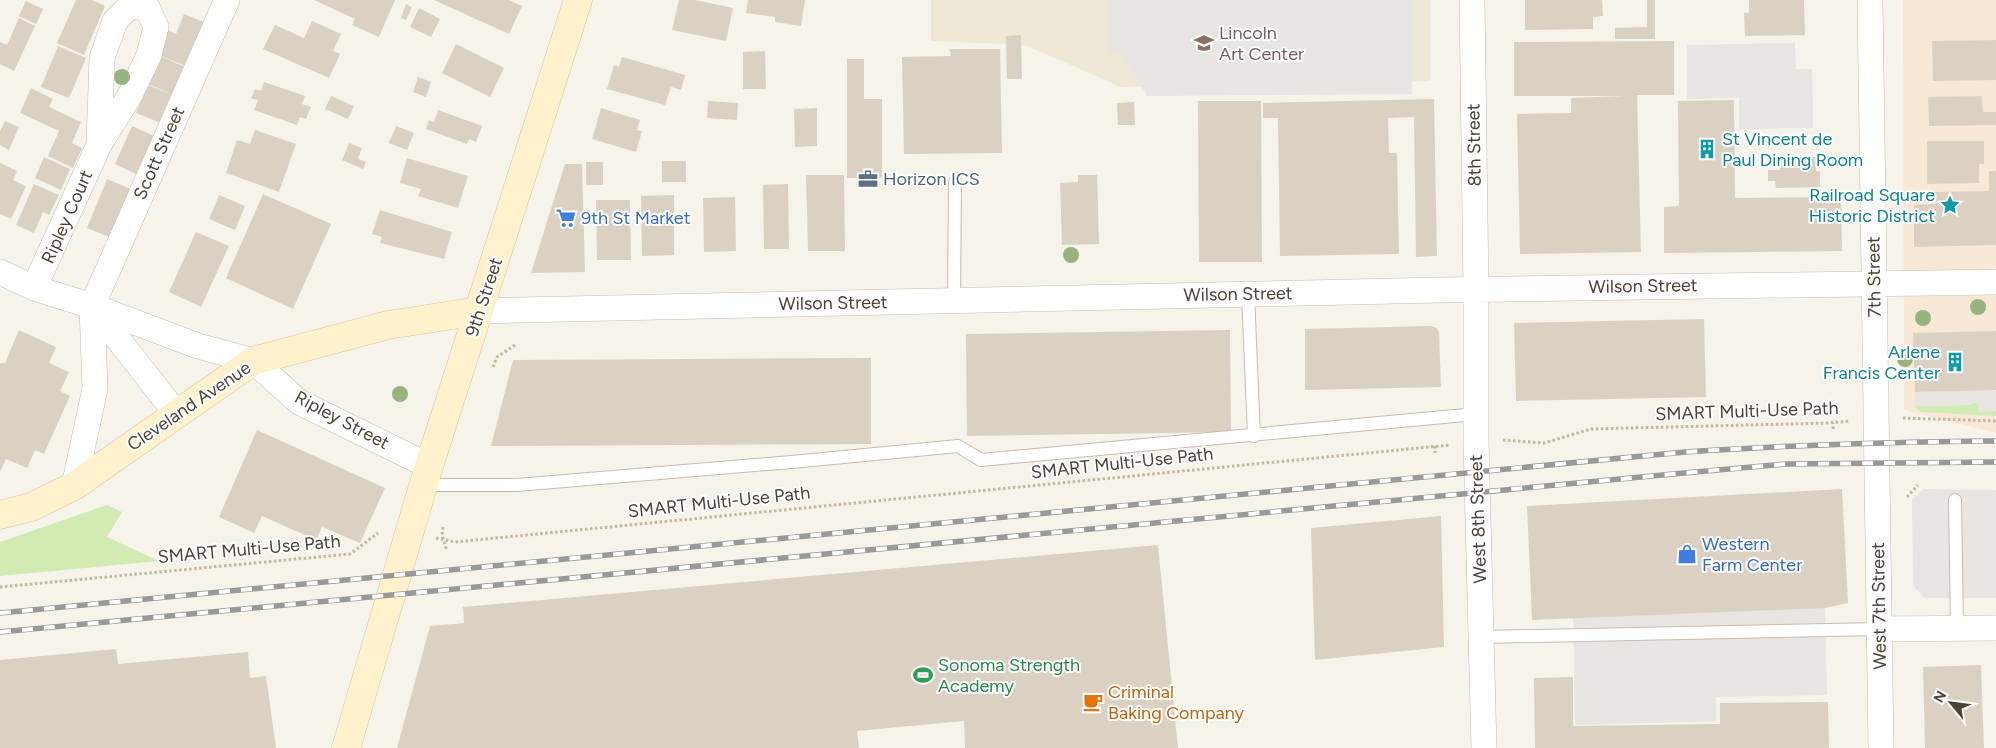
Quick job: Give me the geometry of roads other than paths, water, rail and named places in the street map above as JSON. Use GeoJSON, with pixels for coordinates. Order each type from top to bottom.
{"type":"FeatureCollection","features":[{"type":"Feature","properties":{"kind":"street","name":"Scott Street"},"geometry":{"type":"LineString","coordinates":[[92,306],[227,0]]}},
{"type":"Feature","properties":{"kind":"street","name":"9th Street"},"geometry":{"type":"LineString","coordinates":[[346,748],[426,475],[578,0]]}},
{"type":"Feature","properties":{"kind":"street","name":"8th Street"},"geometry":{"type":"LineString","coordinates":[[1472,0],[1476,289]]}},
{"type":"Feature","properties":{"kind":"street","name":"7th Street"},"geometry":{"type":"LineString","coordinates":[[1870,0],[1877,463]]}},
{"type":"Feature","properties":{"kind":"street","name":"Ripley Court"},"geometry":{"type":"LineString","coordinates":[[34,288],[99,145],[130,95],[149,55],[156,27],[147,8],[130,6],[114,20],[102,58],[99,145]]}},
{"type":"Feature","properties":{"kind":"street","name":"Ripley Street"},"geometry":{"type":"LineString","coordinates":[[0,272],[34,288],[92,306],[198,346],[253,361],[299,402],[426,475]]}},
{"type":"Feature","properties":{"kind":"street","name":"Wilson Street"},"geometry":{"type":"LineString","coordinates":[[479,310],[1476,289],[1874,282],[1996,282]]}},
{"type":"Feature","properties":{"kind":"street","name":"West 8th Street"},"geometry":{"type":"LineString","coordinates":[[1476,289],[1476,414],[1484,748]]}},
{"type":"Feature","properties":{"kind":"street"},"geometry":{"type":"LineString","coordinates":[[92,306],[176,413]]}},
{"type":"Feature","properties":{"kind":"street"},"geometry":{"type":"LineString","coordinates":[[74,486],[95,389],[92,306]]}},
{"type":"Feature","properties":{"kind":"street","name":"Cleveland Avenue"},"geometry":{"type":"LineString","coordinates":[[0,515],[31,507],[74,486],[253,361],[388,325],[479,310]]}},
{"type":"Feature","properties":{"kind":"street","name":"West 7th Street"},"geometry":{"type":"LineString","coordinates":[[1877,463],[1881,748]]}},
{"type":"Feature","properties":{"kind":"street"},"geometry":{"type":"LineString","coordinates":[[1879,629],[1996,628]]}},
{"type":"Feature","properties":{"kind":"lane"},"geometry":{"type":"LineString","coordinates":[[954,300],[955,182]]}},
{"type":"Feature","properties":{"kind":"lane"},"geometry":{"type":"LineString","coordinates":[[1248,294],[1254,436]]}},
{"type":"Feature","properties":{"kind":"lane"},"geometry":{"type":"LineString","coordinates":[[426,475],[517,485],[958,446],[981,460],[1476,414]]}},
{"type":"Feature","properties":{"kind":"lane"},"geometry":{"type":"LineString","coordinates":[[1955,500],[1957,628]]}},
{"type":"Feature","properties":{"kind":"lane"},"geometry":{"type":"LineString","coordinates":[[1482,637],[1879,629]]}},
{"type":"Feature","properties":{"kind":"railway"},"geometry":{"type":"LineString","coordinates":[[0,613],[1685,452],[1840,444],[1996,441]]}},
{"type":"Feature","properties":{"kind":"railway"},"geometry":{"type":"LineString","coordinates":[[0,632],[1786,464],[1996,462]]}},
{"type":"Feature","properties":{"kind":"place","name":"Lincoln Art Center"},"geometry":{"type":"Point","coordinates":[1204,43]}},
{"type":"Feature","properties":{"kind":"place","name":"St Vincent de Paul Dining Room"},"geometry":{"type":"Point","coordinates":[1707,149]}},
{"type":"Feature","properties":{"kind":"place","name":"Horizon ICS"},"geometry":{"type":"Point","coordinates":[868,179]}},
{"type":"Feature","properties":{"kind":"place","name":"Railroad Square Historic District"},"geometry":{"type":"Point","coordinates":[1950,205]}},
{"type":"Feature","properties":{"kind":"place","name":"9th St Market"},"geometry":{"type":"Point","coordinates":[566,218]}},
{"type":"Feature","properties":{"kind":"place","name":"Arlene Francis Center"},"geometry":{"type":"Point","coordinates":[1955,362]}},
{"type":"Feature","properties":{"kind":"place","name":"Western Farm Center"},"geometry":{"type":"Point","coordinates":[1687,554]}},
{"type":"Feature","properties":{"kind":"place","name":"Sonoma Strength Academy"},"geometry":{"type":"Point","coordinates":[923,675]}},
{"type":"Feature","properties":{"kind":"place","name":"Criminal Baking Company"},"geometry":{"type":"Point","coordinates":[1093,702]}}]}
